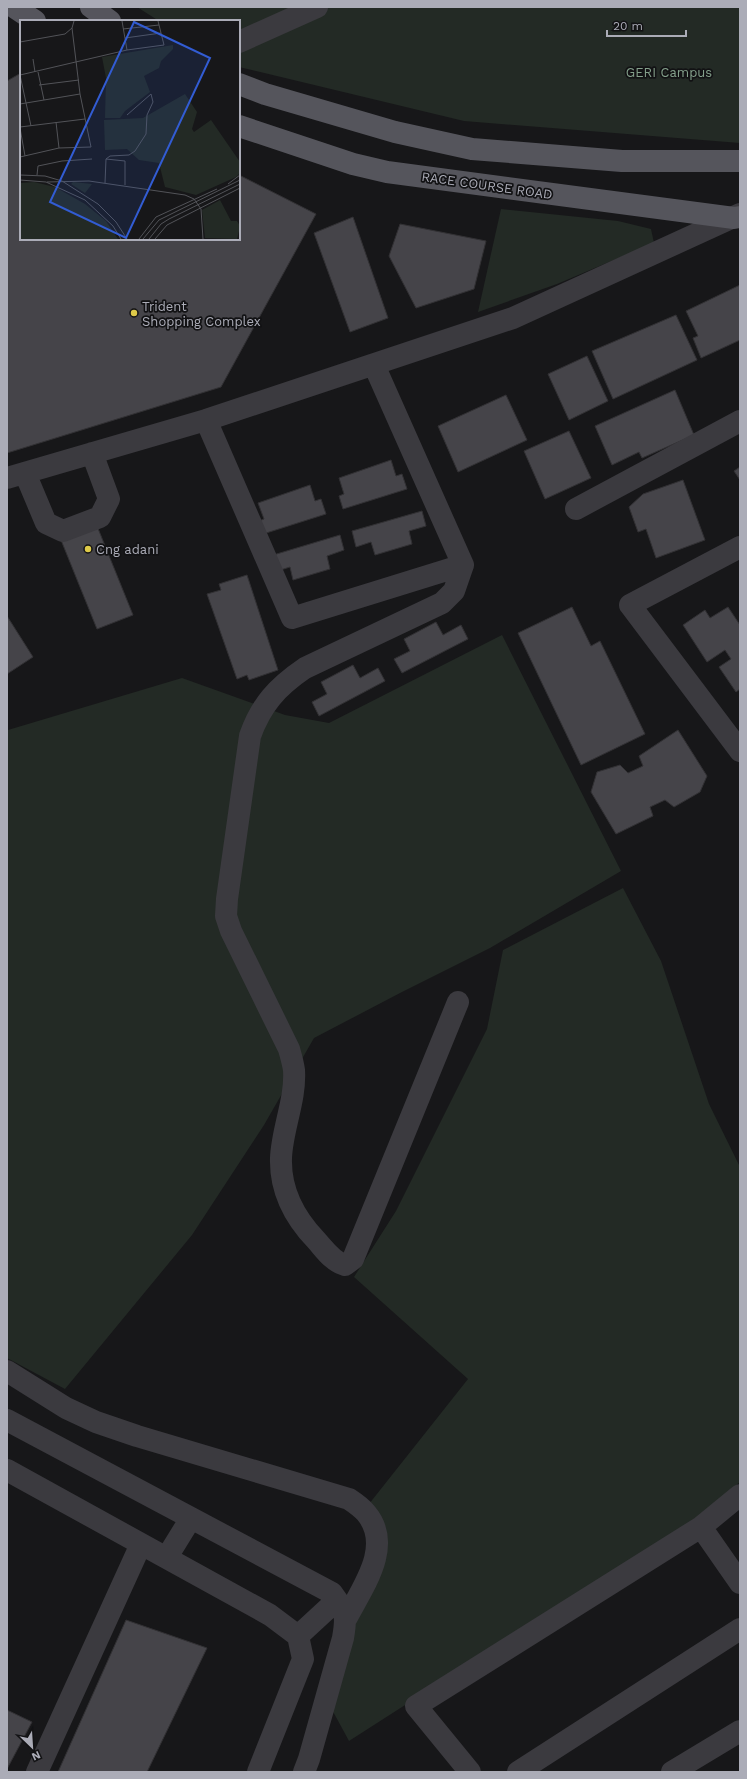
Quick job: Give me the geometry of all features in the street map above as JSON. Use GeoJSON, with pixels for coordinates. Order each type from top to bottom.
{"type":"FeatureCollection","features":[{"type":"Feature","properties":{"kind":"main road"},"geometry":{"type":"LineString","coordinates":[[14,7],[34,20]]}},
{"type":"Feature","properties":{"kind":"main road"},"geometry":{"type":"LineString","coordinates":[[91,7],[109,20]]}},
{"type":"Feature","properties":{"kind":"main road"},"geometry":{"type":"LineString","coordinates":[[240,84],[265,94],[395,132],[472,149],[622,161],[740,161]]}},
{"type":"Feature","properties":{"kind":"main road","name":"RACE COURSE ROAD"},"geometry":{"type":"LineString","coordinates":[[240,126],[353,164],[387,172],[738,216]]}},
{"type":"Feature","properties":{"kind":"street"},"geometry":{"type":"LineString","coordinates":[[240,42],[317,7]]}},
{"type":"Feature","properties":{"kind":"street"},"geometry":{"type":"LineString","coordinates":[[92,453],[109,500],[100,517],[64,531],[46,523],[16,475],[92,453],[206,420],[513,318],[738,216]]}},
{"type":"Feature","properties":{"kind":"street"},"geometry":{"type":"LineString","coordinates":[[374,365],[463,565],[454,591],[442,603],[428,611],[304,668],[287,680],[270,698],[257,717],[250,736],[227,899],[226,916],[231,931],[289,1049],[294,1070],[294,1084],[281,1158],[284,1185],[290,1206],[307,1231],[337,1263],[345,1265],[353,1259],[458,1002]]}},
{"type":"Feature","properties":{"kind":"street"},"geometry":{"type":"LineString","coordinates":[[206,420],[292,618],[463,565]]}},
{"type":"Feature","properties":{"kind":"street"},"geometry":{"type":"LineString","coordinates":[[576,510],[740,421]]}},
{"type":"Feature","properties":{"kind":"street"},"geometry":{"type":"LineString","coordinates":[[740,547],[630,605],[740,751]]}},
{"type":"Feature","properties":{"kind":"street"},"geometry":{"type":"LineString","coordinates":[[7,1371],[66,1408],[96,1422],[137,1436],[349,1499],[366,1512],[377,1532],[377,1547],[374,1565],[342,1610],[298,1636]]}},
{"type":"Feature","properties":{"kind":"street"},"geometry":{"type":"LineString","coordinates":[[7,1420],[332,1593],[342,1610],[344,1638],[304,1772]]}},
{"type":"Feature","properties":{"kind":"street"},"geometry":{"type":"LineString","coordinates":[[7,1470],[270,1615],[298,1636],[303,1659],[258,1772]]}},
{"type":"Feature","properties":{"kind":"street"},"geometry":{"type":"LineString","coordinates":[[470,1772],[416,1706],[701,1527],[740,1495]]}},
{"type":"Feature","properties":{"kind":"street"},"geometry":{"type":"LineString","coordinates":[[167,1558],[191,1518]]}},
{"type":"Feature","properties":{"kind":"street"},"geometry":{"type":"LineString","coordinates":[[701,1527],[740,1583]]}},
{"type":"Feature","properties":{"kind":"street"},"geometry":{"type":"LineString","coordinates":[[37,1772],[141,1544]]}},
{"type":"Feature","properties":{"kind":"street"},"geometry":{"type":"LineString","coordinates":[[518,1772],[740,1629]]}},
{"type":"Feature","properties":{"kind":"street"},"geometry":{"type":"LineString","coordinates":[[672,1772],[740,1730]]}},
{"type":"Feature","properties":{"kind":"green space","name":"GERI Campus"},"geometry":{"type":"Polygon","coordinates":[[[137,7],[740,7],[740,143],[464,121],[240,67],[240,20],[157,20],[137,7]]]}},
{"type":"Feature","properties":{"kind":"green space"},"geometry":{"type":"Polygon","coordinates":[[[501,209],[618,221],[651,229],[654,243],[557,284],[478,312],[501,209]]]}},
{"type":"Feature","properties":{"kind":"green space"},"geometry":{"type":"Polygon","coordinates":[[[502,635],[621,871],[490,948],[314,1038],[264,1125],[192,1235],[65,1389],[7,1358],[7,729],[8,730],[182,678],[285,715],[329,723],[502,635]]]}},
{"type":"Feature","properties":{"kind":"green space"},"geometry":{"type":"Polygon","coordinates":[[[623,888],[661,961],[709,1104],[740,1167],[740,1482],[694,1520],[349,1741],[330,1706],[352,1621],[382,1569],[369,1504],[468,1379],[354,1277],[396,1211],[487,1029],[503,950],[623,888]]]}},
{"type":"Feature","properties":{"kind":"building","name":"Trident Shopping Complex"},"geometry":{"type":"Polygon","coordinates":[[[20,74],[20,240],[240,240],[240,176],[316,214],[221,387],[7,453],[7,81],[20,74]]]}},
{"type":"Feature","properties":{"kind":"building"},"geometry":{"type":"Polygon","coordinates":[[[353,217],[388,318],[350,332],[314,233],[353,217]]]}},
{"type":"Feature","properties":{"kind":"building"},"geometry":{"type":"Polygon","coordinates":[[[400,224],[486,241],[474,289],[416,308],[389,256],[400,224]]]}},
{"type":"Feature","properties":{"kind":"building"},"geometry":{"type":"Polygon","coordinates":[[[740,285],[740,340],[701,358],[693,338],[698,336],[686,311],[740,285]]]}},
{"type":"Feature","properties":{"kind":"building"},"geometry":{"type":"Polygon","coordinates":[[[676,315],[697,360],[613,399],[592,351],[676,315]]]}},
{"type":"Feature","properties":{"kind":"building"},"geometry":{"type":"Polygon","coordinates":[[[587,356],[608,401],[569,420],[548,374],[587,356]]]}},
{"type":"Feature","properties":{"kind":"building"},"geometry":{"type":"Polygon","coordinates":[[[675,390],[694,435],[642,458],[639,452],[612,465],[595,426],[675,390]]]}},
{"type":"Feature","properties":{"kind":"building"},"geometry":{"type":"Polygon","coordinates":[[[506,395],[527,440],[458,472],[438,426],[506,395]]]}},
{"type":"Feature","properties":{"kind":"building"},"geometry":{"type":"Polygon","coordinates":[[[569,431],[591,478],[545,499],[524,451],[569,431]]]}},
{"type":"Feature","properties":{"kind":"building"},"geometry":{"type":"Polygon","coordinates":[[[391,460],[396,476],[402,474],[407,489],[343,509],[339,496],[344,494],[339,478],[391,460]]]}},
{"type":"Feature","properties":{"kind":"building"},"geometry":{"type":"Polygon","coordinates":[[[740,467],[740,480],[734,471],[740,467]]]}},
{"type":"Feature","properties":{"kind":"building"},"geometry":{"type":"Polygon","coordinates":[[[683,480],[705,540],[656,558],[646,529],[638,532],[629,507],[643,494],[683,480]]]}},
{"type":"Feature","properties":{"kind":"building"},"geometry":{"type":"Polygon","coordinates":[[[310,485],[315,501],[321,499],[326,514],[263,534],[259,521],[264,519],[258,503],[310,485]]]}},
{"type":"Feature","properties":{"kind":"building"},"geometry":{"type":"Polygon","coordinates":[[[422,511],[426,526],[409,531],[412,544],[375,555],[371,542],[356,547],[352,531],[422,511]]]}},
{"type":"Feature","properties":{"kind":"building"},"geometry":{"type":"Polygon","coordinates":[[[97,526],[133,615],[97,629],[61,540],[97,526]]]}},
{"type":"Feature","properties":{"kind":"building"},"geometry":{"type":"Polygon","coordinates":[[[340,535],[344,550],[327,556],[330,569],[293,580],[290,567],[274,572],[270,556],[340,535]]]}},
{"type":"Feature","properties":{"kind":"building"},"geometry":{"type":"Polygon","coordinates":[[[247,575],[278,670],[249,680],[247,675],[237,679],[207,594],[221,590],[219,584],[247,575]]]}},
{"type":"Feature","properties":{"kind":"building"},"geometry":{"type":"Polygon","coordinates":[[[572,607],[591,646],[600,641],[645,734],[581,765],[518,633],[572,607]]]}},
{"type":"Feature","properties":{"kind":"building"},"geometry":{"type":"Polygon","coordinates":[[[728,607],[740,625],[740,689],[736,692],[719,667],[731,659],[725,650],[707,662],[683,625],[705,610],[710,618],[728,607]]]}},
{"type":"Feature","properties":{"kind":"building"},"geometry":{"type":"Polygon","coordinates":[[[7,616],[33,657],[7,674],[7,616]]]}},
{"type":"Feature","properties":{"kind":"building"},"geometry":{"type":"Polygon","coordinates":[[[436,622],[443,635],[461,625],[468,639],[402,673],[394,659],[410,651],[404,639],[436,622]]]}},
{"type":"Feature","properties":{"kind":"building"},"geometry":{"type":"Polygon","coordinates":[[[353,665],[360,678],[378,668],[385,681],[319,716],[312,702],[327,694],[321,682],[353,665]]]}},
{"type":"Feature","properties":{"kind":"building"},"geometry":{"type":"Polygon","coordinates":[[[678,730],[707,776],[700,792],[674,807],[665,800],[650,807],[653,816],[616,834],[591,792],[597,772],[620,765],[628,773],[643,766],[639,756],[678,730]]]}},
{"type":"Feature","properties":{"kind":"building"},"geometry":{"type":"Polygon","coordinates":[[[126,1620],[207,1648],[147,1772],[58,1772],[126,1620]]]}},
{"type":"Feature","properties":{"kind":"building"},"geometry":{"type":"Polygon","coordinates":[[[7,1710],[32,1722],[7,1769],[7,1710]]]}},
{"type":"Feature","properties":{"kind":"place","name":"Trident Shopping Complex"},"geometry":{"type":"Point","coordinates":[134,313]}},
{"type":"Feature","properties":{"kind":"place","name":"Cng adani"},"geometry":{"type":"Point","coordinates":[88,549]}}]}
